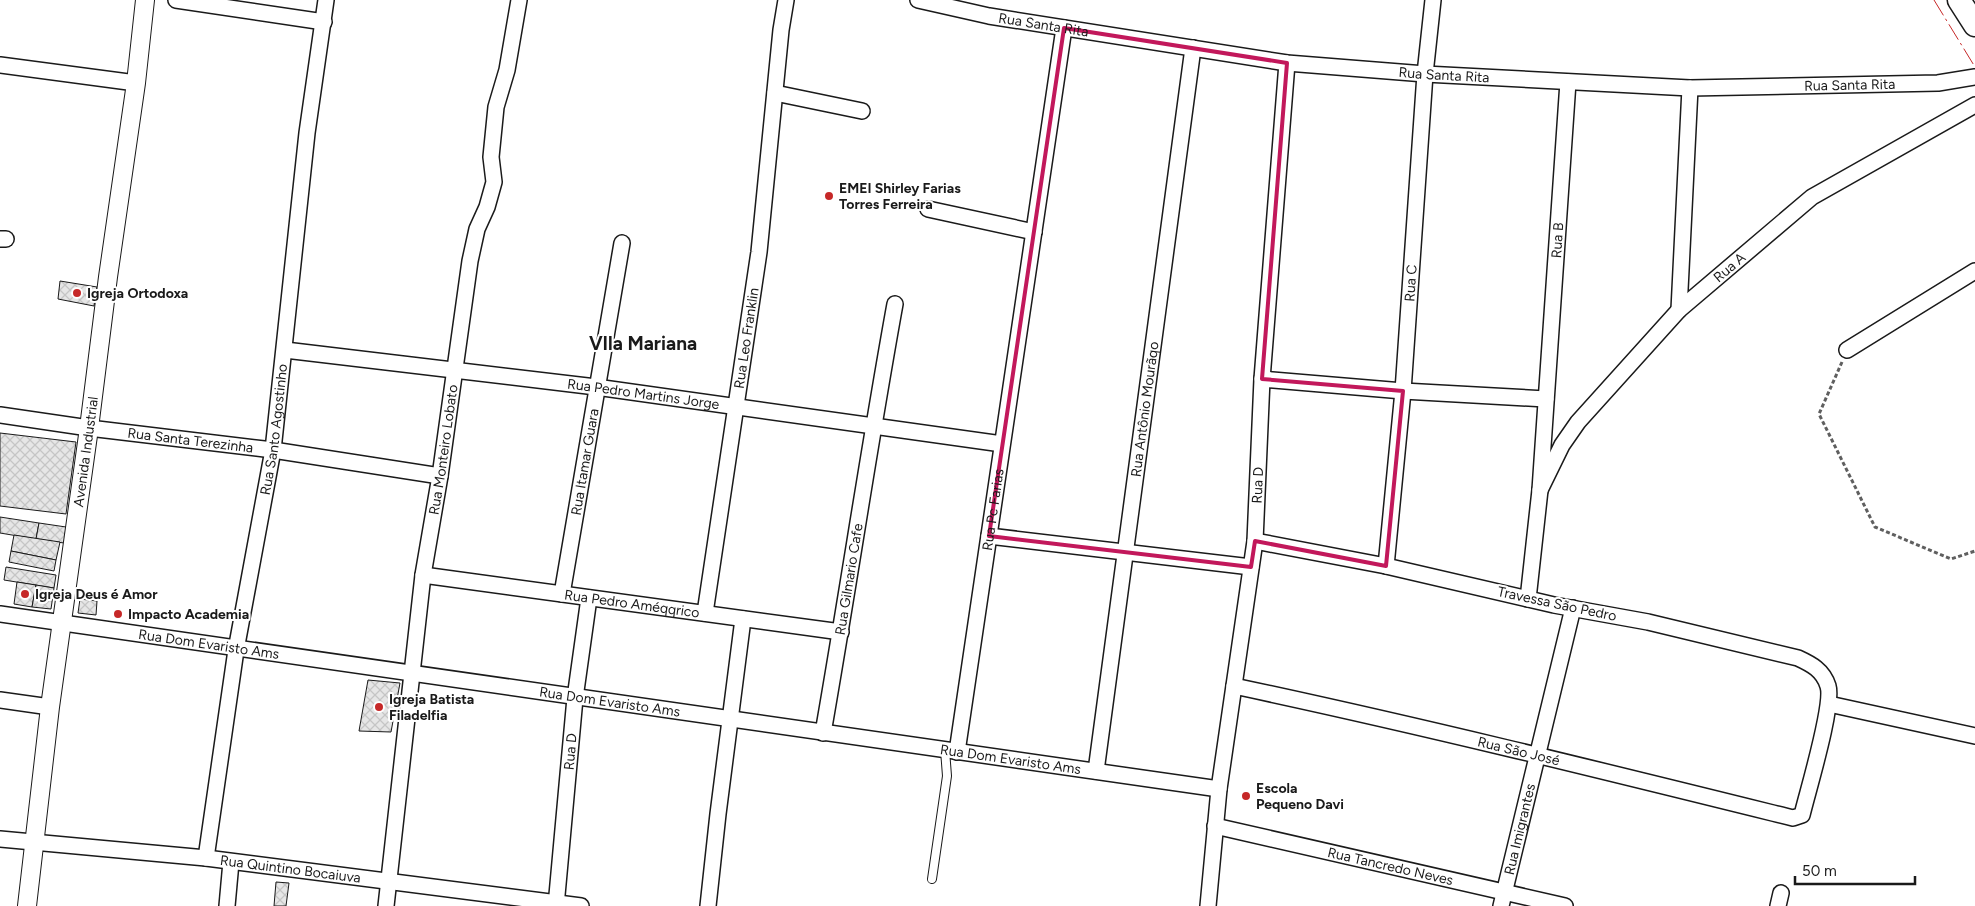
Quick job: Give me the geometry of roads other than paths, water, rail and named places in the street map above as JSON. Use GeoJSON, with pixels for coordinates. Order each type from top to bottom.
{"type":"FeatureCollection","features":[{"type":"Feature","properties":{"kind":"main road"},"geometry":{"type":"LineString","coordinates":[[1959,0],[1975,26]]}},
{"type":"Feature","properties":{"kind":"street","name":"Avenida Industrial"},"geometry":{"type":"LineString","coordinates":[[27,906],[50,707],[146,0]]}},
{"type":"Feature","properties":{"kind":"street"},"geometry":{"type":"LineString","coordinates":[[176,0],[324,22]]}},
{"type":"Feature","properties":{"kind":"street","name":"Rua Santo Agostinho"},"geometry":{"type":"LineString","coordinates":[[206,858],[236,650],[273,450],[297,222],[326,0]]}},
{"type":"Feature","properties":{"kind":"street","name":"Rua Monteiro Lobato"},"geometry":{"type":"LineString","coordinates":[[386,906],[423,575],[440,476],[470,262],[477,229],[487,207],[494,182],[491,157],[496,107],[506,70],[519,0]]}},
{"type":"Feature","properties":{"kind":"street","name":"Rua Leo Franklin"},"geometry":{"type":"LineString","coordinates":[[705,613],[758,252],[786,0]]}},
{"type":"Feature","properties":{"kind":"street","name":"Rua Santa Rita"},"geometry":{"type":"LineString","coordinates":[[918,0],[989,16],[1287,63],[1425,74],[1690,88],[1938,83],[1975,77]]}},
{"type":"Feature","properties":{"kind":"street","name":"Rua C"},"geometry":{"type":"LineString","coordinates":[[1386,566],[1403,392],[1425,74],[1433,0]]}},
{"type":"Feature","properties":{"kind":"street","name":"Rua Pc Farias"},"geometry":{"type":"LineString","coordinates":[[951,751],[989,536],[1064,28]]}},
{"type":"Feature","properties":{"kind":"street","name":"Rua Antônio Mourãqo"},"geometry":{"type":"LineString","coordinates":[[1096,772],[1193,48]]}},
{"type":"Feature","properties":{"kind":"street","name":"Rua D"},"geometry":{"type":"LineString","coordinates":[[1208,906],[1219,789],[1255,541],[1262,379],[1287,63]]}},
{"type":"Feature","properties":{"kind":"street"},"geometry":{"type":"LineString","coordinates":[[0,65],[136,84]]}},
{"type":"Feature","properties":{"kind":"street","name":"Rua B"},"geometry":{"type":"LineString","coordinates":[[1546,399],[1568,82]]}},
{"type":"Feature","properties":{"kind":"street"},"geometry":{"type":"LineString","coordinates":[[1679,310],[1690,88]]}},
{"type":"Feature","properties":{"kind":"street"},"geometry":{"type":"LineString","coordinates":[[775,94],[862,111]]}},
{"type":"Feature","properties":{"kind":"street","name":"Rua A"},"geometry":{"type":"LineString","coordinates":[[1540,490],[1562,445],[1578,422],[1679,310],[1812,197],[1975,105]]}},
{"type":"Feature","properties":{"kind":"street"},"geometry":{"type":"LineString","coordinates":[[928,209],[1034,232]]}},
{"type":"Feature","properties":{"kind":"street","name":"Rua Itamar Guara"},"geometry":{"type":"LineString","coordinates":[[562,594],[622,243]]}},
{"type":"Feature","properties":{"kind":"street"},"geometry":{"type":"LineString","coordinates":[[1847,350],[1975,271]]}},
{"type":"Feature","properties":{"kind":"street","name":"Rua Gilmario Cafe"},"geometry":{"type":"LineString","coordinates":[[822,733],[841,632],[873,425],[895,304]]}},
{"type":"Feature","properties":{"kind":"street","name":"Rua Pedro Martins Jorge"},"geometry":{"type":"LineString","coordinates":[[285,350],[596,387],[1002,444]]}},
{"type":"Feature","properties":{"kind":"street"},"geometry":{"type":"LineString","coordinates":[[1262,379],[1403,392],[1546,399]]}},
{"type":"Feature","properties":{"kind":"street","name":"Rua A"},"geometry":{"type":"LineString","coordinates":[[1528,599],[1540,490],[1546,399]]}},
{"type":"Feature","properties":{"kind":"street","name":"Rua Santa Terezinha"},"geometry":{"type":"LineString","coordinates":[[0,415],[89,428],[273,450],[440,476]]}},
{"type":"Feature","properties":{"kind":"street"},"geometry":{"type":"LineString","coordinates":[[989,536],[1251,567]]}},
{"type":"Feature","properties":{"kind":"street","name":"Travessa São Pedro"},"geometry":{"type":"LineString","coordinates":[[1255,541],[1386,566],[1528,599],[1648,622],[1798,658],[1813,665],[1821,673],[1828,685],[1829,704]]}},
{"type":"Feature","properties":{"kind":"street","name":"Rua Pedro Améqqrico"},"geometry":{"type":"LineString","coordinates":[[423,575],[841,632]]}},
{"type":"Feature","properties":{"kind":"street","name":"Rua D"},"geometry":{"type":"LineString","coordinates":[[556,904],[575,698],[589,598]]}},
{"type":"Feature","properties":{"kind":"street","name":"Rua Imigrantes"},"geometry":{"type":"LineString","coordinates":[[1502,899],[1573,608]]}},
{"type":"Feature","properties":{"kind":"street","name":"Rua Dom Evaristo Ams"},"geometry":{"type":"LineString","coordinates":[[0,614],[62,625],[236,650],[1219,789]]}},
{"type":"Feature","properties":{"kind":"street"},"geometry":{"type":"LineString","coordinates":[[708,906],[743,619]]}},
{"type":"Feature","properties":{"kind":"street","name":"Rua São José"},"geometry":{"type":"LineString","coordinates":[[1234,686],[1340,708],[1537,754],[1793,818],[1802,815],[1829,704]]}},
{"type":"Feature","properties":{"kind":"street"},"geometry":{"type":"LineString","coordinates":[[0,700],[50,707]]}},
{"type":"Feature","properties":{"kind":"street"},"geometry":{"type":"LineString","coordinates":[[1829,704],[1975,736]]}},
{"type":"Feature","properties":{"kind":"street","name":"Rua Tancredo Neves"},"geometry":{"type":"LineString","coordinates":[[1215,826],[1502,899],[1565,906]]}},
{"type":"Feature","properties":{"kind":"street","name":"Rua Quintino Bocaiuva"},"geometry":{"type":"LineString","coordinates":[[0,839],[206,858],[581,906]]}},
{"type":"Feature","properties":{"kind":"street"},"geometry":{"type":"LineString","coordinates":[[227,906],[231,862]]}},
{"type":"Feature","properties":{"kind":"lane"},"geometry":{"type":"LineString","coordinates":[[932,879],[951,751]]}},
{"type":"Feature","properties":{"kind":"place","name":"EMEI Shirley Farias Torres Ferreira"},"geometry":{"type":"Point","coordinates":[829,196]}},
{"type":"Feature","properties":{"kind":"place","name":"Igreja Ortodoxa"},"geometry":{"type":"Point","coordinates":[77,293]}},
{"type":"Feature","properties":{"kind":"place","name":"Igreja Deus é Amor"},"geometry":{"type":"Point","coordinates":[25,594]}},
{"type":"Feature","properties":{"kind":"place","name":"Impacto Academia"},"geometry":{"type":"Point","coordinates":[118,614]}},
{"type":"Feature","properties":{"kind":"place","name":"Igreja Batista Filadelfia"},"geometry":{"type":"Point","coordinates":[379,707]}},
{"type":"Feature","properties":{"kind":"place","name":"Escola Pequeno Davi"},"geometry":{"type":"Point","coordinates":[1246,796]}},
{"type":"Feature","properties":{"kind":"district","name":"VIla Mariana"},"geometry":{"type":"Point","coordinates":[643,343]}}]}
